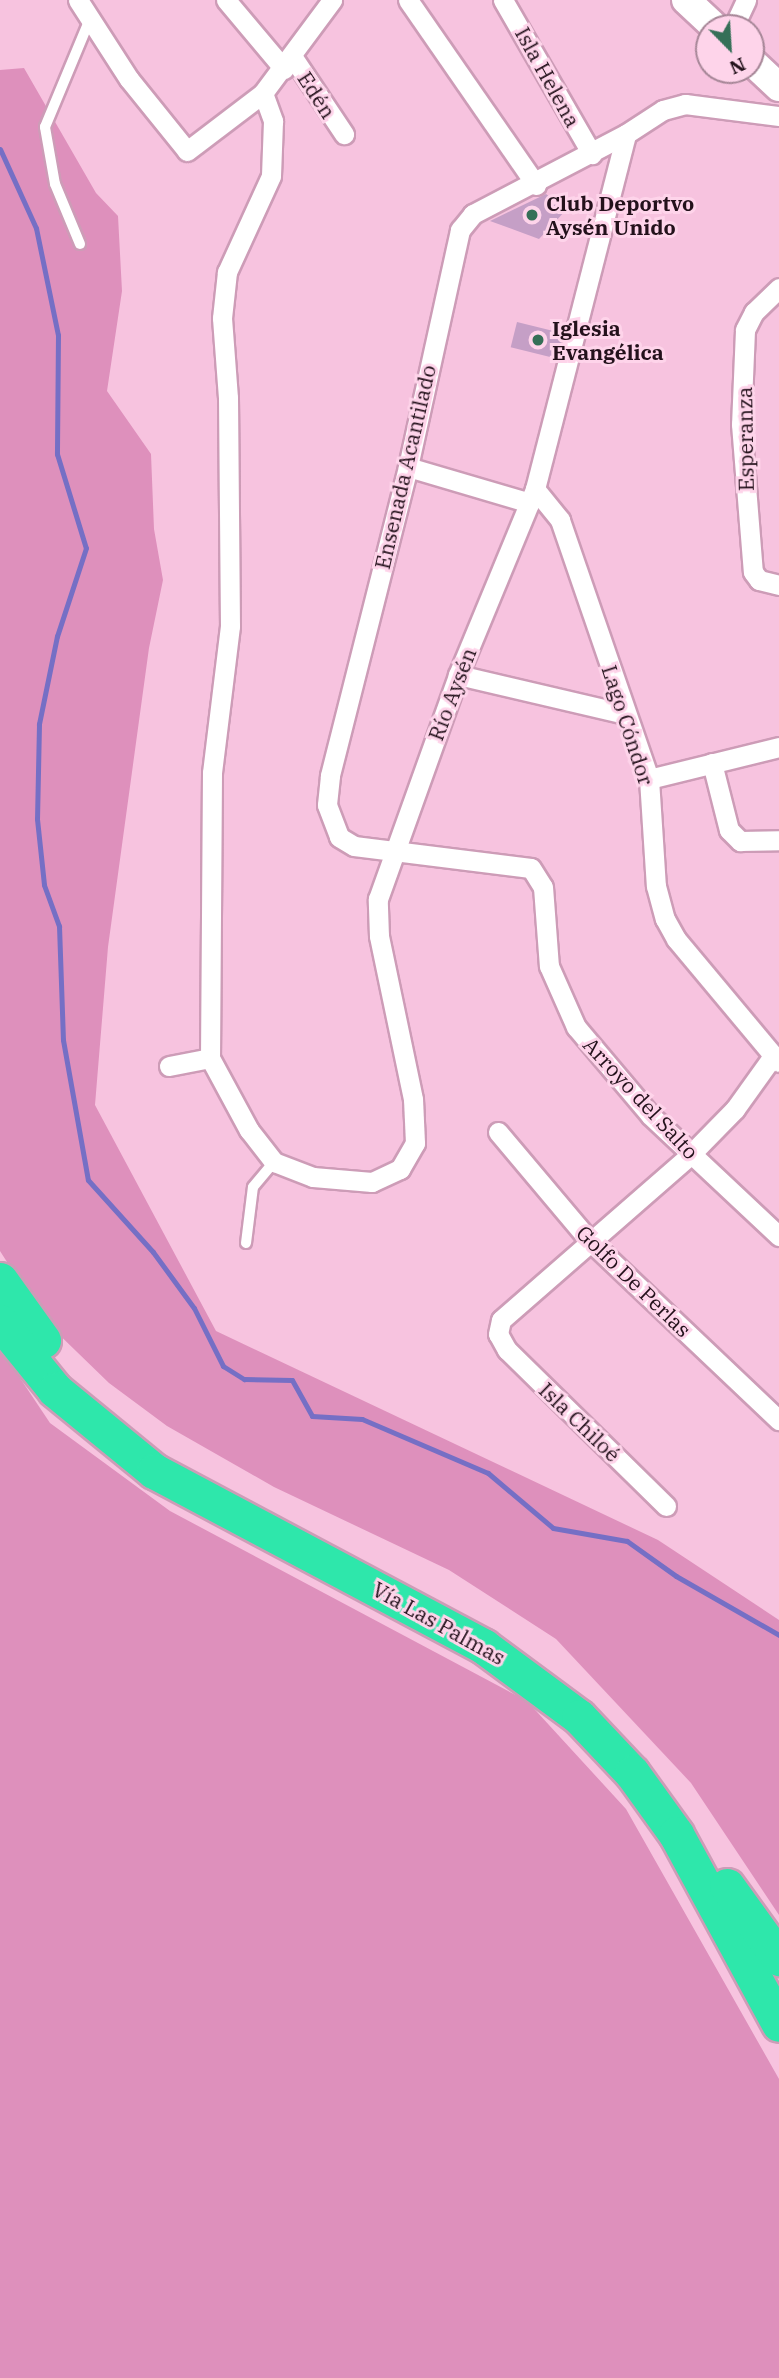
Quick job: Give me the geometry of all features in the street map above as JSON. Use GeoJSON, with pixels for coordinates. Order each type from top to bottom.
{"type":"FeatureCollection","features":[{"type":"Feature","properties":{"kind":"highway","name":"Vía Las Palmas"},"geometry":{"type":"LineString","coordinates":[[0,1280],[51,1350],[135,1430],[184,1462],[512,1634],[583,1690],[647,1756],[727,1886],[779,1980]]}},
{"type":"Feature","properties":{"kind":"highway","name":"Vía Las Palmas"},"geometry":{"type":"LineString","coordinates":[[0,1322],[55,1391],[154,1471],[483,1646],[579,1717],[632,1773],[676,1834],[779,2024]]}},
{"type":"Feature","properties":{"kind":"highway"},"geometry":{"type":"LineString","coordinates":[[727,1886],[779,1958]]}},
{"type":"Feature","properties":{"kind":"street"},"geometry":{"type":"LineString","coordinates":[[78,0],[129,79],[187,151],[263,93],[288,63],[332,0]]}},
{"type":"Feature","properties":{"kind":"street"},"geometry":{"type":"LineString","coordinates":[[408,0],[536,185]]}},
{"type":"Feature","properties":{"kind":"street","name":"Isla Helena"},"geometry":{"type":"LineString","coordinates":[[503,0],[592,154]]}},
{"type":"Feature","properties":{"kind":"street"},"geometry":{"type":"LineString","coordinates":[[687,0],[702,14]]}},
{"type":"Feature","properties":{"kind":"street","name":"Edén"},"geometry":{"type":"LineString","coordinates":[[234,3],[288,63],[344,134]]}},
{"type":"Feature","properties":{"kind":"street"},"geometry":{"type":"LineString","coordinates":[[765,74],[779,87]]}},
{"type":"Feature","properties":{"kind":"street"},"geometry":{"type":"LineString","coordinates":[[263,93],[273,121],[271,176],[227,272],[222,318],[228,398],[230,625],[212,773],[210,1058],[250,1130],[274,1162]]}},
{"type":"Feature","properties":{"kind":"street"},"geometry":{"type":"LineString","coordinates":[[626,134],[663,110],[685,104],[779,116]]}},
{"type":"Feature","properties":{"kind":"street","name":"Ensenada Acantilado"},"geometry":{"type":"LineString","coordinates":[[392,853],[354,846],[339,837],[327,805],[330,776],[408,467],[460,230],[473,214],[536,185],[626,134]]}},
{"type":"Feature","properties":{"kind":"street","name":"Río Aysén"},"geometry":{"type":"LineString","coordinates":[[274,1162],[313,1177],[372,1182],[400,1169],[415,1143],[413,1099],[379,936],[378,898],[458,675],[532,496],[626,134]]}},
{"type":"Feature","properties":{"kind":"street","name":"Esperanza"},"geometry":{"type":"LineString","coordinates":[[779,288],[754,312],[746,330],[741,424],[753,572],[759,580],[779,585]]}},
{"type":"Feature","properties":{"kind":"street"},"geometry":{"type":"LineString","coordinates":[[408,467],[532,496]]}},
{"type":"Feature","properties":{"kind":"street","name":"Lago Cóndor"},"geometry":{"type":"LineString","coordinates":[[532,496],[560,520],[649,779],[656,886],[665,919],[676,939],[776,1059]]}},
{"type":"Feature","properties":{"kind":"street"},"geometry":{"type":"LineString","coordinates":[[458,675],[626,714]]}},
{"type":"Feature","properties":{"kind":"street"},"geometry":{"type":"LineString","coordinates":[[649,779],[779,747]]}},
{"type":"Feature","properties":{"kind":"street"},"geometry":{"type":"LineString","coordinates":[[712,763],[729,830],[740,841],[779,840]]}},
{"type":"Feature","properties":{"kind":"street","name":"Arroyo del Salto"},"geometry":{"type":"LineString","coordinates":[[392,853],[531,868],[543,887],[549,966],[576,1027],[691,1154],[779,1236]]}},
{"type":"Feature","properties":{"kind":"street"},"geometry":{"type":"LineString","coordinates":[[169,1066],[210,1058]]}},
{"type":"Feature","properties":{"kind":"street"},"geometry":{"type":"LineString","coordinates":[[589,1240],[691,1154],[735,1110],[776,1059]]}},
{"type":"Feature","properties":{"kind":"street","name":"Golfo De Perlas"},"geometry":{"type":"LineString","coordinates":[[498,1132],[589,1240],[779,1420]]}},
{"type":"Feature","properties":{"kind":"street","name":"Isla Chiloé"},"geometry":{"type":"LineString","coordinates":[[589,1240],[501,1320],[498,1335],[507,1350],[666,1506]]}},
{"type":"Feature","properties":{"kind":"lane"},"geometry":{"type":"LineString","coordinates":[[80,244],[55,184],[45,127],[90,19]]}},
{"type":"Feature","properties":{"kind":"lane"},"geometry":{"type":"LineString","coordinates":[[246,1243],[253,1187],[274,1162]]}},
{"type":"Feature","properties":{"kind":"shaded area"},"geometry":{"type":"Polygon","coordinates":[[[24,68],[96,193],[118,216],[122,291],[107,391],[151,454],[154,529],[163,580],[149,648],[108,947],[95,1105],[216,1331],[658,1540],[779,1620],[779,1915],[691,1783],[556,1639],[449,1570],[274,1487],[167,1426],[109,1383],[44,1320],[0,1251],[0,70],[24,68]]]}},
{"type":"Feature","properties":{"kind":"shaded area"},"geometry":{"type":"Polygon","coordinates":[[[0,1348],[50,1423],[170,1511],[527,1701],[626,1809],[779,2079],[779,2378],[0,2378],[0,1348]]]}},
{"type":"Feature","properties":{"kind":"building","name":"Club Deportvo Aysén Unido"},"geometry":{"type":"Polygon","coordinates":[[[546,194],[567,209],[539,239],[490,221],[546,194]]]}},
{"type":"Feature","properties":{"kind":"building","name":"Iglesia Evangélica"},"geometry":{"type":"Polygon","coordinates":[[[517,322],[566,334],[559,359],[511,347],[517,322]]]}},
{"type":"Feature","properties":{"kind":"waterway"},"geometry":{"type":"LineString","coordinates":[[0,149],[36,228],[58,335],[57,454],[86,548],[57,636],[39,724],[37,819],[44,885],[59,926],[63,1040],[88,1180],[153,1252],[194,1308],[223,1366],[244,1379],[292,1380],[312,1416],[362,1419],[488,1473],[553,1528],[627,1541],[676,1576],[779,1635]]}},
{"type":"Feature","properties":{"kind":"place","name":"Club Deportvo Aysén Unido"},"geometry":{"type":"Point","coordinates":[532,215]}},
{"type":"Feature","properties":{"kind":"place","name":"Iglesia Evangélica"},"geometry":{"type":"Point","coordinates":[538,340]}}]}
